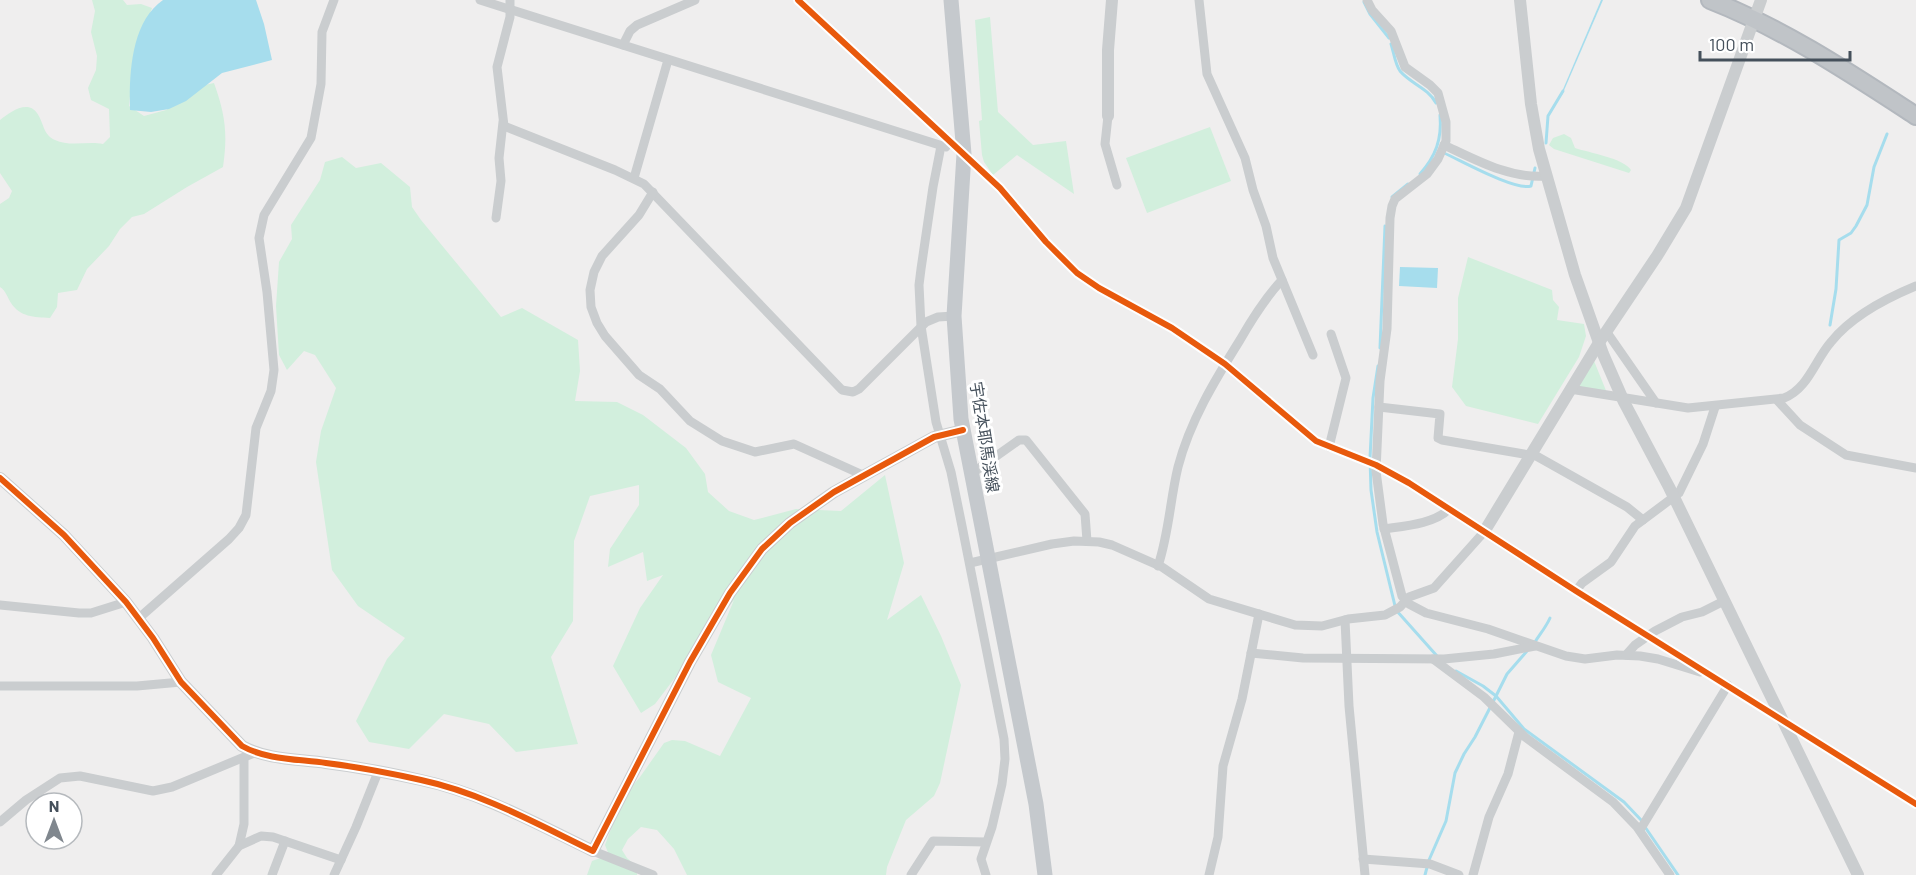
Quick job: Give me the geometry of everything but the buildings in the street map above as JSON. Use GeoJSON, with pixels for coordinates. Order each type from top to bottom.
{"type":"FeatureCollection","features":[{"type":"Feature","properties":{"kind":"highway"},"geometry":{"type":"LineString","coordinates":[[1710,0],[1754,19],[1822,57],[1916,117]]}},
{"type":"Feature","properties":{"kind":"main road","name":"宇佐本耶馬渓線"},"geometry":{"type":"LineString","coordinates":[[951,0],[964,156],[954,316],[963,430],[1036,804],[1045,875]]}},
{"type":"Feature","properties":{"kind":"street"},"geometry":{"type":"LineString","coordinates":[[139,618],[229,539],[239,528],[246,515],[256,428],[271,391],[274,370],[260,238],[261,226],[264,215],[311,138],[321,84],[322,32],[334,0]]}},
{"type":"Feature","properties":{"kind":"street"},"geometry":{"type":"LineString","coordinates":[[480,0],[511,5],[623,45],[941,146],[964,156]]}},
{"type":"Feature","properties":{"kind":"street"},"geometry":{"type":"LineString","coordinates":[[623,45],[635,26],[695,0]]}},
{"type":"Feature","properties":{"kind":"street"},"geometry":{"type":"LineString","coordinates":[[798,0],[1000,188],[1046,242],[1077,273],[1099,288],[1172,328],[1224,364],[1305,433],[1329,447],[1372,463],[1449,509],[1916,804]]}},
{"type":"Feature","properties":{"kind":"street"},"geometry":{"type":"LineString","coordinates":[[1112,0],[1105,144],[1117,184]]}},
{"type":"Feature","properties":{"kind":"street"},"geometry":{"type":"LineString","coordinates":[[1199,0],[1207,74],[1245,158],[1266,226],[1273,258],[1313,355]]}},
{"type":"Feature","properties":{"kind":"street"},"geometry":{"type":"LineString","coordinates":[[1367,0],[1372,10],[1390,31],[1405,67],[1438,93],[1446,122],[1444,145],[1427,174],[1397,197],[1392,206],[1387,329],[1372,463],[1384,529],[1400,593],[1406,602],[1426,613],[1488,629],[1579,658],[1626,655],[1658,659],[1714,676]]}},
{"type":"Feature","properties":{"kind":"street"},"geometry":{"type":"LineString","coordinates":[[1520,0],[1532,111],[1546,176],[1575,275],[1599,343],[1622,397],[1674,498],[1858,875]]}},
{"type":"Feature","properties":{"kind":"street"},"geometry":{"type":"LineString","coordinates":[[970,563],[1052,544],[1087,541],[1112,545],[1158,566],[1209,599],[1289,624],[1306,627],[1389,614],[1406,602],[1409,597],[1434,588],[1484,532],[1606,331],[1658,256],[1686,208],[1761,0]]}},
{"type":"Feature","properties":{"kind":"street"},"geometry":{"type":"LineString","coordinates":[[496,218],[501,180],[499,158],[502,122],[496,67],[511,5]]}},
{"type":"Feature","properties":{"kind":"street"},"geometry":{"type":"LineString","coordinates":[[634,178],[668,60]]}},
{"type":"Feature","properties":{"kind":"street"},"geometry":{"type":"LineString","coordinates":[[502,122],[508,128],[634,178],[653,192],[842,390],[853,392],[859,389],[921,326],[938,317],[954,316]]}},
{"type":"Feature","properties":{"kind":"street"},"geometry":{"type":"LineString","coordinates":[[1444,145],[1480,162],[1519,176],[1546,176]]}},
{"type":"Feature","properties":{"kind":"street"},"geometry":{"type":"LineString","coordinates":[[941,146],[921,269],[919,302],[932,400],[951,472],[970,563],[1005,753],[1002,784],[981,859],[986,875]]}},
{"type":"Feature","properties":{"kind":"street"},"geometry":{"type":"LineString","coordinates":[[653,192],[639,215],[602,256],[594,272],[590,284],[590,303],[594,317],[605,336],[639,375],[660,389],[690,421],[722,441],[755,452],[765,452],[787,444],[794,444],[865,476]]}},
{"type":"Feature","properties":{"kind":"street"},"geometry":{"type":"LineString","coordinates":[[1158,566],[1183,451],[1203,403],[1224,364],[1260,307],[1282,280]]}},
{"type":"Feature","properties":{"kind":"street"},"geometry":{"type":"LineString","coordinates":[[1570,389],[1688,408],[1777,400],[1797,391],[1831,341],[1852,323],[1916,286]]}},
{"type":"Feature","properties":{"kind":"street"},"geometry":{"type":"LineString","coordinates":[[1606,331],[1656,403]]}},
{"type":"Feature","properties":{"kind":"street"},"geometry":{"type":"LineString","coordinates":[[1329,447],[1346,378],[1331,334]]}},
{"type":"Feature","properties":{"kind":"street"},"geometry":{"type":"LineString","coordinates":[[1777,400],[1800,425],[1846,455],[1916,468]]}},
{"type":"Feature","properties":{"kind":"street"},"geometry":{"type":"LineString","coordinates":[[1378,407],[1440,414],[1438,438],[1531,454],[1627,507],[1643,520]]}},
{"type":"Feature","properties":{"kind":"street"},"geometry":{"type":"LineString","coordinates":[[1576,591],[1611,562],[1632,530],[1674,498],[1688,477],[1703,444],[1715,407]]}},
{"type":"Feature","properties":{"kind":"street"},"geometry":{"type":"LineString","coordinates":[[594,851],[690,662],[741,576],[762,549],[790,523],[834,492],[940,434],[963,430]]}},
{"type":"Feature","properties":{"kind":"street"},"geometry":{"type":"LineString","coordinates":[[971,474],[1019,440],[1026,440],[1085,514],[1087,541]]}},
{"type":"Feature","properties":{"kind":"street"},"geometry":{"type":"LineString","coordinates":[[0,478],[64,534],[126,602],[181,682],[249,755],[244,824],[239,846],[216,875]]}},
{"type":"Feature","properties":{"kind":"street"},"geometry":{"type":"LineString","coordinates":[[1384,529],[1427,520],[1449,509]]}},
{"type":"Feature","properties":{"kind":"street"},"geometry":{"type":"LineString","coordinates":[[1626,655],[1647,635],[1682,617],[1702,612],[1724,601]]}},
{"type":"Feature","properties":{"kind":"street"},"geometry":{"type":"LineString","coordinates":[[0,605],[91,613],[126,602]]}},
{"type":"Feature","properties":{"kind":"street"},"geometry":{"type":"LineString","coordinates":[[1209,875],[1218,837],[1223,766],[1242,699],[1259,614]]}},
{"type":"Feature","properties":{"kind":"street"},"geometry":{"type":"LineString","coordinates":[[1345,620],[1346,658],[1365,875]]}},
{"type":"Feature","properties":{"kind":"street"},"geometry":{"type":"LineString","coordinates":[[1251,653],[1290,658],[1433,659],[1479,656],[1536,646]]}},
{"type":"Feature","properties":{"kind":"street"},"geometry":{"type":"LineString","coordinates":[[1433,659],[1484,697],[1519,732],[1612,802],[1640,830],[1670,875]]}},
{"type":"Feature","properties":{"kind":"street"},"geometry":{"type":"LineString","coordinates":[[0,686],[137,686],[181,682]]}},
{"type":"Feature","properties":{"kind":"street"},"geometry":{"type":"LineString","coordinates":[[1640,830],[1728,685]]}},
{"type":"Feature","properties":{"kind":"street"},"geometry":{"type":"LineString","coordinates":[[1473,875],[1490,817],[1508,774],[1519,732]]}},
{"type":"Feature","properties":{"kind":"street"},"geometry":{"type":"LineString","coordinates":[[0,822],[26,800],[60,778],[80,776],[153,791],[172,787],[249,755],[420,779],[474,795],[651,875]]}},
{"type":"Feature","properties":{"kind":"street"},"geometry":{"type":"LineString","coordinates":[[334,875],[378,772]]}},
{"type":"Feature","properties":{"kind":"street"},"geometry":{"type":"LineString","coordinates":[[239,846],[261,836],[285,841],[341,860]]}},
{"type":"Feature","properties":{"kind":"street"},"geometry":{"type":"LineString","coordinates":[[272,875],[285,841]]}},
{"type":"Feature","properties":{"kind":"street"},"geometry":{"type":"LineString","coordinates":[[911,875],[933,841],[986,842]]}},
{"type":"Feature","properties":{"kind":"street"},"geometry":{"type":"LineString","coordinates":[[1363,859],[1430,864],[1459,875]]}},
{"type":"Feature","properties":{"kind":"green space"},"geometry":{"type":"Polygon","coordinates":[[[92,0],[123,0],[127,5],[141,4],[152,8],[137,57],[129,106],[144,116],[166,110],[200,86],[214,83],[221,104],[224,124],[223,167],[144,214],[132,217],[87,269],[77,290],[58,293],[57,307],[50,318],[33,317],[15,308],[0,287],[0,204],[9,198],[12,191],[0,173],[0,120],[18,109],[28,107],[37,113],[48,135],[60,142],[103,144],[110,137],[109,109],[91,100],[88,88],[96,70],[97,56],[91,32],[95,11],[92,0]]]}},
{"type":"Feature","properties":{"kind":"green space"},"geometry":{"type":"Polygon","coordinates":[[[990,17],[998,112],[1033,145],[1066,141],[1074,194],[1017,155],[993,175],[984,162],[979,121],[982,120],[975,20],[990,17]]]}},
{"type":"Feature","properties":{"kind":"green space"},"geometry":{"type":"Polygon","coordinates":[[[1210,127],[1231,181],[1147,213],[1126,158],[1210,127]]]}},
{"type":"Feature","properties":{"kind":"green space"},"geometry":{"type":"Polygon","coordinates":[[[1564,134],[1571,138],[1575,148],[1614,159],[1631,170],[1629,173],[1554,149],[1549,145],[1553,138],[1564,134]]]}},
{"type":"Feature","properties":{"kind":"green space"},"geometry":{"type":"Polygon","coordinates":[[[342,157],[356,168],[381,163],[410,187],[412,207],[421,220],[501,317],[522,308],[578,340],[580,371],[575,401],[617,402],[643,415],[686,448],[705,474],[708,492],[729,511],[754,520],[796,509],[841,511],[885,475],[904,563],[887,620],[921,595],[961,685],[940,783],[934,796],[906,820],[886,875],[687,875],[674,849],[657,830],[641,827],[628,839],[622,850],[637,867],[637,875],[587,875],[592,861],[609,855],[605,845],[623,797],[664,743],[672,740],[685,741],[720,756],[751,698],[718,682],[711,655],[734,600],[655,704],[641,713],[613,666],[640,608],[663,575],[647,581],[643,552],[608,567],[610,549],[639,505],[639,485],[590,496],[574,541],[573,621],[551,657],[578,744],[516,752],[489,724],[444,714],[409,749],[369,742],[356,721],[387,659],[405,638],[358,606],[332,570],[316,462],[321,431],[336,388],[315,355],[304,351],[287,370],[279,355],[276,306],[279,262],[292,239],[291,225],[320,180],[325,162],[342,157]]]}},
{"type":"Feature","properties":{"kind":"green space"},"geometry":{"type":"Polygon","coordinates":[[[1468,257],[1552,290],[1553,300],[1559,307],[1557,320],[1584,324],[1586,336],[1579,357],[1538,424],[1466,406],[1452,387],[1458,339],[1458,298],[1468,257]]]}},
{"type":"Feature","properties":{"kind":"green space"},"geometry":{"type":"Polygon","coordinates":[[[1594,361],[1607,393],[1575,387],[1594,361]]]}},
{"type":"Feature","properties":{"kind":"water"},"geometry":{"type":"Polygon","coordinates":[[[163,0],[256,0],[272,60],[222,73],[186,101],[169,109],[151,112],[130,110],[130,81],[138,35],[144,21],[163,0]]]}},
{"type":"Feature","properties":{"kind":"water"},"geometry":{"type":"Polygon","coordinates":[[[1601,0],[1603,0],[1562,95],[1561,94],[1601,0]]]}},
{"type":"Feature","properties":{"kind":"water"},"geometry":{"type":"Polygon","coordinates":[[[1400,267],[1438,268],[1437,288],[1399,286],[1400,267]]]}},
{"type":"Feature","properties":{"kind":"waterway"},"geometry":{"type":"LineString","coordinates":[[1364,2],[1370,14],[1389,38]]}},
{"type":"Feature","properties":{"kind":"waterway"},"geometry":{"type":"LineString","coordinates":[[1391,44],[1400,71],[1429,94],[1436,103]]}},
{"type":"Feature","properties":{"kind":"waterway"},"geometry":{"type":"LineString","coordinates":[[1546,143],[1548,116],[1563,91]]}},
{"type":"Feature","properties":{"kind":"waterway"},"geometry":{"type":"LineString","coordinates":[[1420,174],[1437,147],[1440,115]]}},
{"type":"Feature","properties":{"kind":"waterway"},"geometry":{"type":"LineString","coordinates":[[1830,325],[1836,289],[1839,240],[1851,233],[1867,205],[1874,167],[1887,134]]}},
{"type":"Feature","properties":{"kind":"waterway"},"geometry":{"type":"LineString","coordinates":[[1444,153],[1501,180],[1523,186],[1531,186],[1535,168]]}},
{"type":"Feature","properties":{"kind":"waterway"},"geometry":{"type":"LineString","coordinates":[[1392,197],[1408,184]]}},
{"type":"Feature","properties":{"kind":"waterway"},"geometry":{"type":"LineString","coordinates":[[1380,348],[1385,226]]}},
{"type":"Feature","properties":{"kind":"waterway"},"geometry":{"type":"LineString","coordinates":[[1378,366],[1373,398],[1370,458],[1371,490],[1377,532],[1396,610],[1437,656]]}},
{"type":"Feature","properties":{"kind":"waterway"},"geometry":{"type":"LineString","coordinates":[[1535,642],[1550,618]]}},
{"type":"Feature","properties":{"kind":"waterway"},"geometry":{"type":"LineString","coordinates":[[1527,651],[1507,674],[1496,696],[1524,729],[1624,802],[1642,821]]}},
{"type":"Feature","properties":{"kind":"waterway"},"geometry":{"type":"LineString","coordinates":[[1425,875],[1446,821],[1455,773],[1496,696],[1456,671]]}},
{"type":"Feature","properties":{"kind":"waterway"},"geometry":{"type":"LineString","coordinates":[[1645,827],[1678,875]]}},
{"type":"Feature","properties":{"kind":"cycle path"},"geometry":{"type":"LineString","coordinates":[[798,0],[1000,188],[1046,242],[1077,273],[1099,288],[1172,328],[1225,364],[1316,441],[1376,465],[1409,483],[1576,591],[1916,804]]}},
{"type":"Feature","properties":{"kind":"cycle path"},"geometry":{"type":"LineString","coordinates":[[0,478],[64,535],[126,602],[153,638],[181,682],[242,746],[272,756],[362,768],[444,786],[509,810],[593,851],[690,662],[730,593],[762,549],[790,523],[834,492],[934,437],[963,430]]}}]}
